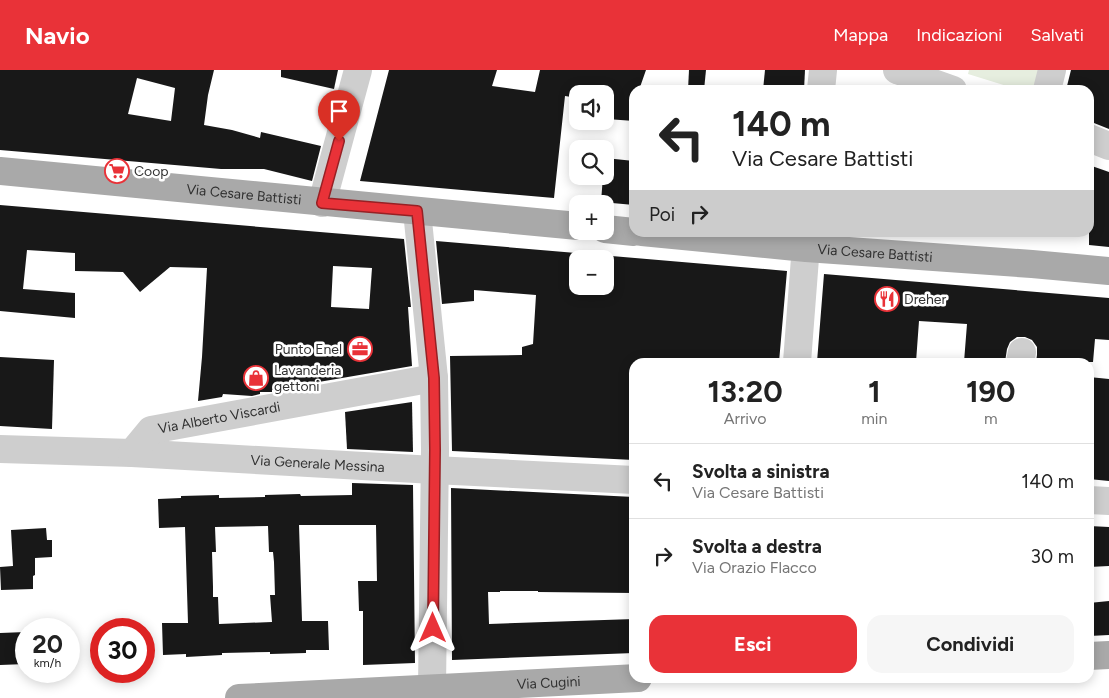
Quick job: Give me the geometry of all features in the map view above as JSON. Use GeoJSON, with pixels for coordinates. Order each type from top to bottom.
{"type":"FeatureCollection","features":[{"type":"Feature","properties":{"kind":"main road","name":"Via Cesare Battisti"},"geometry":{"type":"LineString","coordinates":[[0,171],[569,225]]}},
{"type":"Feature","properties":{"kind":"main road"},"geometry":{"type":"LineString","coordinates":[[614,230],[629,231]]}},
{"type":"Feature","properties":{"kind":"main road","name":"Via Cesare Battisti"},"geometry":{"type":"LineString","coordinates":[[744,237],[806,240],[1109,271]]}},
{"type":"Feature","properties":{"kind":"main road"},"geometry":{"type":"LineString","coordinates":[[1094,656],[1109,655]]}},
{"type":"Feature","properties":{"kind":"main road","name":"Via Cugini"},"geometry":{"type":"LineString","coordinates":[[239,698],[437,691],[629,679]]}},
{"type":"Feature","properties":{"kind":"street"},"geometry":{"type":"LineString","coordinates":[[322,203],[358,70]]}},
{"type":"Feature","properties":{"kind":"street"},"geometry":{"type":"LineString","coordinates":[[822,85],[823,70]]}},
{"type":"Feature","properties":{"kind":"street"},"geometry":{"type":"LineString","coordinates":[[897,70],[940,85]]}},
{"type":"Feature","properties":{"kind":"street"},"geometry":{"type":"LineString","coordinates":[[955,85],[959,70]]}},
{"type":"Feature","properties":{"kind":"street"},"geometry":{"type":"LineString","coordinates":[[1048,85],[1052,70]]}},
{"type":"Feature","properties":{"kind":"street"},"geometry":{"type":"LineString","coordinates":[[1094,140],[1109,146]]}},
{"type":"Feature","properties":{"kind":"street"},"geometry":{"type":"LineString","coordinates":[[417,211],[434,378],[437,691]]}},
{"type":"Feature","properties":{"kind":"street"},"geometry":{"type":"LineString","coordinates":[[797,358],[806,240]]}},
{"type":"Feature","properties":{"kind":"street","name":"Via Alberto Viscardi"},"geometry":{"type":"LineString","coordinates":[[132,453],[151,430],[434,378]]}},
{"type":"Feature","properties":{"kind":"street","name":"Via Generale Messina"},"geometry":{"type":"LineString","coordinates":[[0,449],[132,453],[629,480]]}},
{"type":"Feature","properties":{"kind":"street"},"geometry":{"type":"LineString","coordinates":[[1094,500],[1109,501]]}},
{"type":"Feature","properties":{"kind":"green space"},"geometry":{"type":"Polygon","coordinates":[[[969,70],[1043,70],[1039,85],[1004,85],[968,74],[969,70]]]}},
{"type":"Feature","properties":{"kind":"building"},"geometry":{"type":"Polygon","coordinates":[[[0,70],[214,70],[204,125],[260,138],[261,132],[321,146],[312,181],[264,169],[221,169],[0,150],[0,70]],[[137,78],[128,114],[171,121],[175,88],[137,78]]]}},
{"type":"Feature","properties":{"kind":"building"},"geometry":{"type":"Polygon","coordinates":[[[281,70],[338,70],[334,89],[281,77],[281,70]]]}},
{"type":"Feature","properties":{"kind":"building"},"geometry":{"type":"Polygon","coordinates":[[[389,70],[497,70],[492,86],[535,92],[540,70],[646,70],[641,85],[629,85],[629,121],[614,120],[614,85],[569,85],[569,97],[565,96],[554,198],[360,181],[389,70]]]}},
{"type":"Feature","properties":{"kind":"building"},"geometry":{"type":"Polygon","coordinates":[[[689,70],[706,70],[704,85],[688,85],[689,70]]]}},
{"type":"Feature","properties":{"kind":"building"},"geometry":{"type":"Polygon","coordinates":[[[765,70],[805,70],[804,85],[764,85],[765,70]]]}},
{"type":"Feature","properties":{"kind":"building"},"geometry":{"type":"Polygon","coordinates":[[[1071,70],[1109,70],[1109,129],[1094,123],[1094,85],[1067,85],[1071,70]]]}},
{"type":"Feature","properties":{"kind":"building"},"geometry":{"type":"Polygon","coordinates":[[[614,159],[629,160],[629,205],[614,203],[614,195],[602,195],[602,185],[614,185],[614,159]]]}},
{"type":"Feature","properties":{"kind":"building"},"geometry":{"type":"Polygon","coordinates":[[[1094,167],[1109,172],[1109,247],[1089,245],[1089,237],[1094,237],[1094,167]]]}},
{"type":"Feature","properties":{"kind":"building"},"geometry":{"type":"Polygon","coordinates":[[[0,205],[404,239],[411,307],[408,307],[412,366],[272,390],[272,392],[260,392],[260,394],[252,396],[223,394],[222,397],[198,401],[207,268],[170,267],[140,292],[123,272],[75,271],[75,253],[27,250],[23,289],[75,293],[75,318],[0,311],[0,205]],[[333,266],[331,307],[369,309],[372,268],[333,266]]]}},
{"type":"Feature","properties":{"kind":"building"},"geometry":{"type":"Polygon","coordinates":[[[436,241],[569,252],[569,295],[614,295],[614,256],[787,271],[779,358],[629,358],[629,460],[452,451],[450,356],[522,355],[522,347],[533,344],[536,295],[474,290],[474,301],[442,304],[436,241]]]}},
{"type":"Feature","properties":{"kind":"building"},"geometry":{"type":"Polygon","coordinates":[[[824,274],[1109,298],[1109,340],[1095,339],[1093,358],[1037,358],[1037,347],[1032,340],[1025,337],[1017,337],[1010,342],[1006,358],[964,358],[967,324],[919,321],[916,358],[817,358],[824,274]]]}},
{"type":"Feature","properties":{"kind":"building"},"geometry":{"type":"Polygon","coordinates":[[[0,357],[54,360],[52,429],[0,426],[0,357]]]}},
{"type":"Feature","properties":{"kind":"building"},"geometry":{"type":"Polygon","coordinates":[[[1094,378],[1109,379],[1109,481],[1094,480],[1094,378]]]}},
{"type":"Feature","properties":{"kind":"building"},"geometry":{"type":"Polygon","coordinates":[[[412,402],[413,452],[347,449],[345,412],[412,402]]]}},
{"type":"Feature","properties":{"kind":"building"},"geometry":{"type":"Polygon","coordinates":[[[352,483],[413,485],[415,663],[363,665],[363,611],[359,611],[358,581],[377,581],[376,525],[299,525],[302,621],[328,621],[329,650],[306,650],[306,653],[222,653],[222,655],[186,657],[186,654],[163,655],[162,623],[188,623],[185,527],[159,528],[158,499],[219,495],[219,498],[300,494],[301,496],[352,495],[352,483]],[[268,526],[215,527],[216,552],[212,552],[213,597],[218,597],[219,624],[272,622],[270,595],[275,595],[274,562],[273,552],[269,552],[268,526]]]}},
{"type":"Feature","properties":{"kind":"building"},"geometry":{"type":"Polygon","coordinates":[[[451,488],[629,497],[629,593],[488,592],[489,624],[629,619],[629,653],[452,660],[451,488]]]}},
{"type":"Feature","properties":{"kind":"building"},"geometry":{"type":"Polygon","coordinates":[[[1094,526],[1109,527],[1109,566],[1094,567],[1094,526]]]}},
{"type":"Feature","properties":{"kind":"building"},"geometry":{"type":"Polygon","coordinates":[[[46,528],[47,540],[52,540],[52,557],[35,558],[33,589],[1,590],[0,567],[13,566],[11,530],[46,528]]]}},
{"type":"Feature","properties":{"kind":"building"},"geometry":{"type":"Polygon","coordinates":[[[1109,601],[1109,635],[1094,636],[1094,602],[1109,601]]]}},
{"type":"Feature","properties":{"kind":"building"},"geometry":{"type":"Polygon","coordinates":[[[15,632],[15,664],[0,665],[0,633],[15,632]]]}},
{"type":"Feature","properties":{"kind":"place","name":"Coop"},"geometry":{"type":"Point","coordinates":[117,171]}},
{"type":"Feature","properties":{"kind":"place","name":"Dreher"},"geometry":{"type":"Point","coordinates":[887,299]}},
{"type":"Feature","properties":{"kind":"place","name":"Punto Enel"},"geometry":{"type":"Point","coordinates":[360,349]}},
{"type":"Feature","properties":{"kind":"place","name":"Lavanderia gettoni"},"geometry":{"type":"Point","coordinates":[256,378]}},
{"type":"Feature","properties":{"kind":"route"},"geometry":{"type":"LineString","coordinates":[[339,141],[322,203],[417,211],[434,378],[433,628]]}}]}
